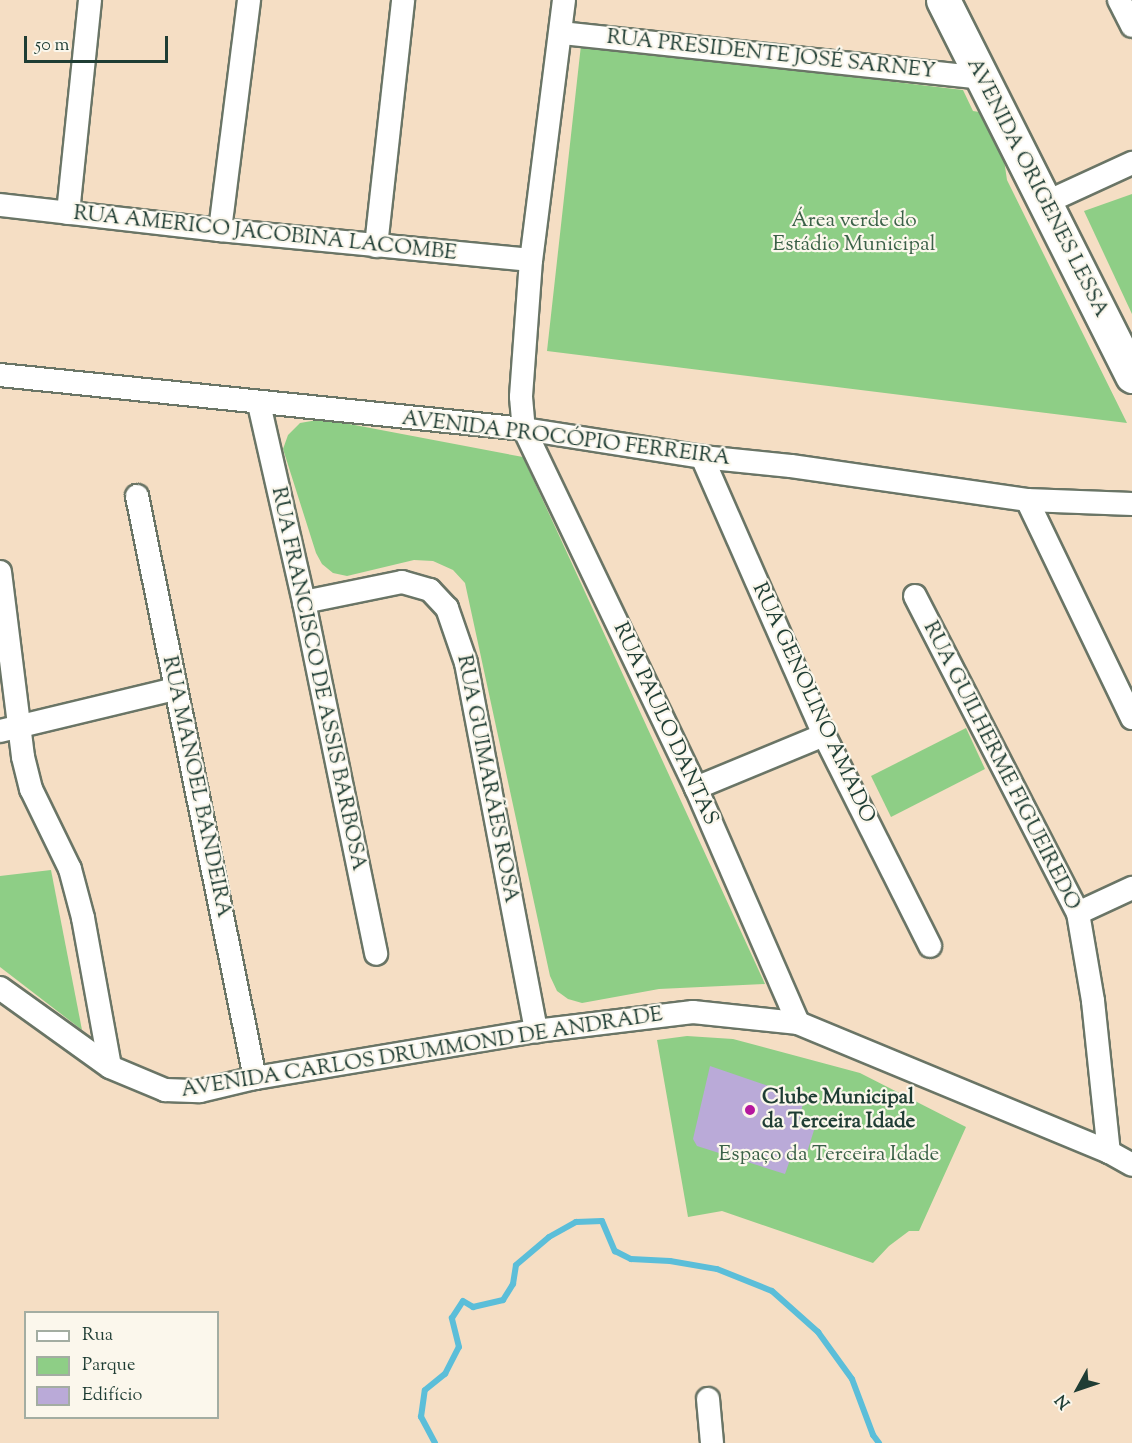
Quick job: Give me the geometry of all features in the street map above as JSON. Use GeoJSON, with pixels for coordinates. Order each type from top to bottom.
{"type":"FeatureCollection","features":[{"type":"Feature","properties":{"kind":"street"},"geometry":{"type":"LineString","coordinates":[[68,213],[90,0]]}},
{"type":"Feature","properties":{"kind":"street"},"geometry":{"type":"LineString","coordinates":[[220,230],[249,0]]}},
{"type":"Feature","properties":{"kind":"street"},"geometry":{"type":"LineString","coordinates":[[376,246],[403,0]]}},
{"type":"Feature","properties":{"kind":"street","name":"RUA PAULO DANTAS"},"geometry":{"type":"LineString","coordinates":[[564,0],[562,33],[531,260],[520,397],[524,429],[696,788],[798,1023]]}},
{"type":"Feature","properties":{"kind":"street","name":"AVENIDA ORIGENES LESSA"},"geometry":{"type":"LineString","coordinates":[[943,0],[980,78],[1047,202],[1132,376]]}},
{"type":"Feature","properties":{"kind":"street"},"geometry":{"type":"LineString","coordinates":[[1119,0],[1132,26]]}},
{"type":"Feature","properties":{"kind":"street","name":"RUA PRESIDENTE JOSÉ SARNEY"},"geometry":{"type":"LineString","coordinates":[[562,33],[980,78]]}},
{"type":"Feature","properties":{"kind":"street"},"geometry":{"type":"LineString","coordinates":[[1047,202],[1132,163]]}},
{"type":"Feature","properties":{"kind":"street","name":"RUA AMERICO JACOBINA LACOMBE"},"geometry":{"type":"LineString","coordinates":[[0,205],[220,230],[531,260]]}},
{"type":"Feature","properties":{"kind":"street","name":"AVENIDA PROCÓPIO FERREIRA"},"geometry":{"type":"LineString","coordinates":[[0,375],[259,404],[524,429],[702,457],[791,466],[1027,500],[1132,504]]}},
{"type":"Feature","properties":{"kind":"street","name":"RUA FRANCISCO DE ASSIS BARBOSA"},"geometry":{"type":"LineString","coordinates":[[259,404],[304,602],[376,954]]}},
{"type":"Feature","properties":{"kind":"street","name":"RUA GENOLINO AMADO"},"geometry":{"type":"LineString","coordinates":[[702,457],[824,735],[930,946]]}},
{"type":"Feature","properties":{"kind":"street","name":"RUA MANOEL BANDEIRA"},"geometry":{"type":"LineString","coordinates":[[137,496],[255,1078]]}},
{"type":"Feature","properties":{"kind":"street"},"geometry":{"type":"LineString","coordinates":[[1027,500],[1132,717]]}},
{"type":"Feature","properties":{"kind":"street"},"geometry":{"type":"LineString","coordinates":[[0,572],[10,729],[31,789],[70,869],[83,918],[110,1067]]}},
{"type":"Feature","properties":{"kind":"street","name":"RUA GUIMARÃES ROSA"},"geometry":{"type":"LineString","coordinates":[[304,602],[402,582],[430,590],[447,608],[466,663],[536,1031]]}},
{"type":"Feature","properties":{"kind":"street","name":"RUA GUILHERME FIGUEIREDO"},"geometry":{"type":"LineString","coordinates":[[915,596],[1078,913],[1093,1001],[1109,1152]]}},
{"type":"Feature","properties":{"kind":"street"},"geometry":{"type":"LineString","coordinates":[[10,729],[175,689]]}},
{"type":"Feature","properties":{"kind":"street"},"geometry":{"type":"LineString","coordinates":[[696,788],[824,735]]}},
{"type":"Feature","properties":{"kind":"street"},"geometry":{"type":"LineString","coordinates":[[1078,913],[1132,888]]}},
{"type":"Feature","properties":{"kind":"street","name":"AVENIDA CARLOS DRUMMOND DE ANDRADE"},"geometry":{"type":"LineString","coordinates":[[0,988],[110,1067],[165,1090],[200,1090],[255,1078],[536,1031],[693,1012],[798,1023],[1109,1152],[1132,1165]]}},
{"type":"Feature","properties":{"kind":"street"},"geometry":{"type":"LineString","coordinates":[[708,1399],[712,1443]]}},
{"type":"Feature","properties":{"kind":"green space","name":"Área verde do Estádio Municipal"},"geometry":{"type":"Polygon","coordinates":[[[581,45],[963,90],[973,111],[986,113],[1002,146],[1007,180],[1127,423],[547,351],[581,45]]]}},
{"type":"Feature","properties":{"kind":"green space"},"geometry":{"type":"Polygon","coordinates":[[[1132,194],[1132,314],[1084,211],[1132,194]]]}},
{"type":"Feature","properties":{"kind":"green space"},"geometry":{"type":"Polygon","coordinates":[[[323,419],[523,457],[765,984],[659,989],[582,1003],[568,999],[557,991],[550,976],[465,583],[453,570],[433,561],[414,560],[347,576],[333,573],[322,564],[316,553],[283,449],[288,435],[300,423],[323,419]]]}},
{"type":"Feature","properties":{"kind":"green space"},"geometry":{"type":"Polygon","coordinates":[[[966,728],[985,769],[891,817],[871,776],[966,728]]]}},
{"type":"Feature","properties":{"kind":"green space"},"geometry":{"type":"Polygon","coordinates":[[[51,870],[82,1030],[0,967],[0,876],[51,870]]]}},
{"type":"Feature","properties":{"kind":"green space","name":"Espaço da Terceira Idade"},"geometry":{"type":"Polygon","coordinates":[[[687,1036],[733,1039],[860,1073],[966,1127],[919,1231],[909,1231],[889,1246],[873,1263],[722,1211],[688,1217],[657,1040],[687,1036]]]}},
{"type":"Feature","properties":{"kind":"building","name":"Clube Municipal da Terceira Idade"},"geometry":{"type":"Polygon","coordinates":[[[710,1066],[804,1098],[799,1122],[815,1127],[804,1162],[791,1157],[785,1174],[697,1146],[693,1139],[710,1066]]]}},
{"type":"Feature","properties":{"kind":"waterway"},"geometry":{"type":"LineString","coordinates":[[435,1443],[421,1417],[425,1390],[445,1374],[459,1347],[452,1318],[463,1301],[473,1307],[503,1300],[513,1284],[516,1265],[549,1237],[576,1222],[602,1221],[615,1251],[631,1259],[670,1261],[717,1269],[772,1291],[818,1332],[852,1379],[873,1435],[879,1443]]}},
{"type":"Feature","properties":{"kind":"place","name":"Clube Municipal da Terceira Idade"},"geometry":{"type":"Point","coordinates":[750,1110]}}]}
